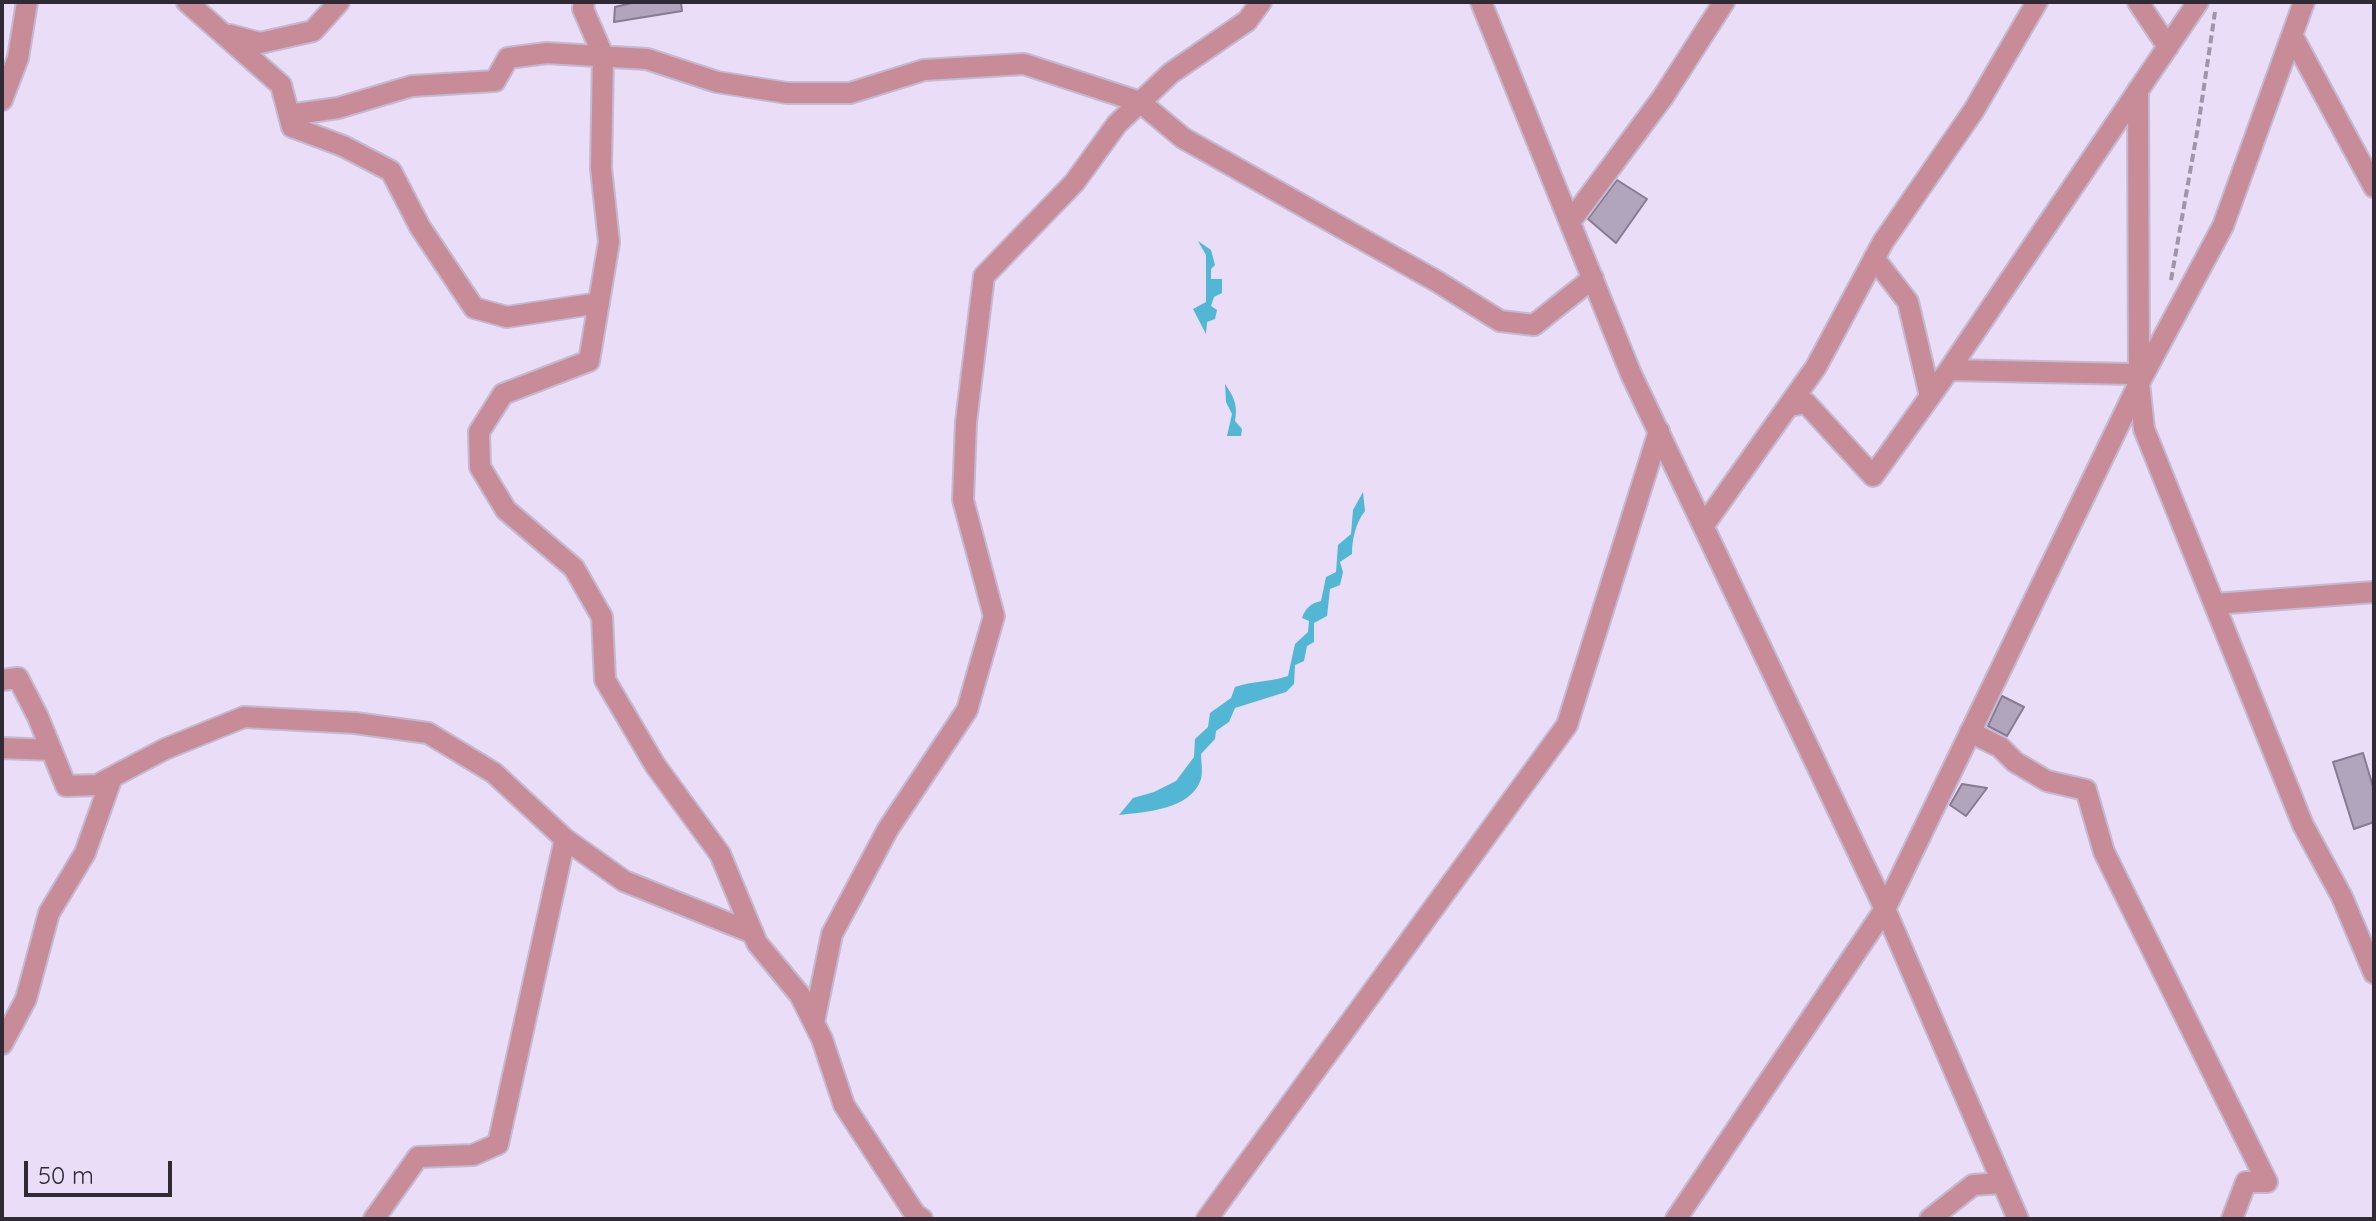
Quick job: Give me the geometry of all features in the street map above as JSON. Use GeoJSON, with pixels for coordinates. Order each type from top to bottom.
{"type":"FeatureCollection","features":[{"type":"Feature","properties":{"kind":"street"},"geometry":{"type":"LineString","coordinates":[[2,100],[18,58],[27,2]]}},
{"type":"Feature","properties":{"kind":"street"},"geometry":{"type":"LineString","coordinates":[[187,2],[281,85],[292,127],[343,146],[391,171],[420,227],[474,308],[507,317],[599,303]]}},
{"type":"Feature","properties":{"kind":"street"},"geometry":{"type":"LineString","coordinates":[[225,34],[260,43],[313,31],[339,2]]}},
{"type":"Feature","properties":{"kind":"street"},"geometry":{"type":"LineString","coordinates":[[814,1022],[832,934],[888,829],[967,710],[994,616],[963,500],[966,422],[984,276],[1074,183],[1117,124],[1171,73],[1247,21],[1261,2]]}},
{"type":"Feature","properties":{"kind":"street"},"geometry":{"type":"LineString","coordinates":[[1481,2],[1631,374],[1885,909],[2018,1219]]}},
{"type":"Feature","properties":{"kind":"street"},"geometry":{"type":"LineString","coordinates":[[1570,222],[1663,97],[1724,2]]}},
{"type":"Feature","properties":{"kind":"street"},"geometry":{"type":"LineString","coordinates":[[1704,525],[1816,367],[1874,258],[1974,110],[2037,2]]}},
{"type":"Feature","properties":{"kind":"street"},"geometry":{"type":"LineString","coordinates":[[2138,2],[2168,47]]}},
{"type":"Feature","properties":{"kind":"street"},"geometry":{"type":"LineString","coordinates":[[1789,406],[1806,403],[1873,476],[1949,370],[2198,2]]}},
{"type":"Feature","properties":{"kind":"street"},"geometry":{"type":"LineString","coordinates":[[1676,1219],[1885,909],[2139,383],[2223,226],[2304,2]]}},
{"type":"Feature","properties":{"kind":"street"},"geometry":{"type":"LineString","coordinates":[[581,4],[603,55],[601,168],[609,242],[589,361],[503,394],[479,432],[480,467],[506,510],[574,568],[602,617],[605,680],[655,765],[720,854],[757,943],[800,995],[814,1022],[844,1105],[915,1214],[922,1219]]}},
{"type":"Feature","properties":{"kind":"street"},"geometry":{"type":"LineString","coordinates":[[2293,37],[2374,187]]}},
{"type":"Feature","properties":{"kind":"street"},"geometry":{"type":"LineString","coordinates":[[289,115],[338,108],[412,86],[495,81],[508,58],[547,53],[647,59],[717,82],[787,93],[850,93],[924,70],[1024,64],[1140,102],[1183,138],[1438,282],[1500,321],[1534,325],[1593,278]]}},
{"type":"Feature","properties":{"kind":"street"},"geometry":{"type":"LineString","coordinates":[[2138,90],[2139,383],[2144,429],[2303,825],[2342,897],[2374,973]]}},
{"type":"Feature","properties":{"kind":"street"},"geometry":{"type":"LineString","coordinates":[[1874,258],[1908,302],[1930,396]]}},
{"type":"Feature","properties":{"kind":"street"},"geometry":{"type":"LineString","coordinates":[[1949,370],[2132,374],[2139,383]]}},
{"type":"Feature","properties":{"kind":"street"},"geometry":{"type":"LineString","coordinates":[[1207,1219],[1567,725],[1659,431]]}},
{"type":"Feature","properties":{"kind":"street"},"geometry":{"type":"LineString","coordinates":[[2215,604],[2374,592]]}},
{"type":"Feature","properties":{"kind":"street"},"geometry":{"type":"LineString","coordinates":[[2,680],[18,678],[66,786],[97,785],[165,749],[244,717],[369,725],[428,733],[494,773],[565,839],[624,881],[753,933]]}},
{"type":"Feature","properties":{"kind":"street"},"geometry":{"type":"LineString","coordinates":[[1970,732],[2000,747],[2015,762],[2047,781],[2086,790],[2104,852],[2267,1182],[2246,1182],[2232,1219]]}},
{"type":"Feature","properties":{"kind":"street"},"geometry":{"type":"LineString","coordinates":[[2,748],[51,750]]}},
{"type":"Feature","properties":{"kind":"street"},"geometry":{"type":"LineString","coordinates":[[2,1044],[26,999],[49,913],[85,853],[112,777]]}},
{"type":"Feature","properties":{"kind":"street"},"geometry":{"type":"LineString","coordinates":[[374,1219],[418,1157],[473,1155],[498,1144],[565,839]]}},
{"type":"Feature","properties":{"kind":"street"},"geometry":{"type":"LineString","coordinates":[[1930,1219],[1973,1185],[2002,1183]]}},
{"type":"Feature","properties":{"kind":"path"},"geometry":{"type":"LineString","coordinates":[[2170,283],[2198,127],[2216,2]]}},
{"type":"Feature","properties":{"kind":"water"},"geometry":{"type":"Polygon","coordinates":[[[1198,241],[1211,250],[1215,265],[1211,269],[1211,279],[1222,279],[1222,293],[1214,297],[1211,306],[1217,310],[1215,319],[1207,322],[1206,334],[1193,309],[1206,302],[1206,255],[1198,241]]]}},
{"type":"Feature","properties":{"kind":"water"},"geometry":{"type":"Polygon","coordinates":[[[1225,384],[1234,401],[1235,421],[1242,429],[1241,436],[1227,436],[1232,414],[1226,402],[1225,384]]]}},
{"type":"Feature","properties":{"kind":"water"},"geometry":{"type":"Polygon","coordinates":[[[1363,492],[1365,511],[1355,531],[1352,554],[1340,562],[1343,572],[1340,585],[1330,589],[1327,616],[1314,623],[1314,642],[1307,646],[1304,661],[1295,665],[1294,684],[1286,692],[1235,708],[1229,722],[1216,731],[1215,739],[1201,754],[1201,779],[1188,797],[1166,808],[1119,815],[1133,798],[1176,781],[1194,757],[1195,739],[1208,727],[1210,713],[1231,698],[1235,687],[1288,676],[1295,644],[1308,632],[1309,621],[1302,618],[1303,614],[1309,606],[1321,601],[1326,577],[1336,572],[1338,545],[1351,534],[1353,510],[1363,492]]]}},
{"type":"Feature","properties":{"kind":"building"},"geometry":{"type":"Polygon","coordinates":[[[636,2],[681,2],[682,11],[614,22],[615,7],[636,2]]]}},
{"type":"Feature","properties":{"kind":"building"},"geometry":{"type":"Polygon","coordinates":[[[1617,180],[1647,199],[1616,243],[1588,219],[1617,180]]]}},
{"type":"Feature","properties":{"kind":"building"},"geometry":{"type":"Polygon","coordinates":[[[2002,696],[2024,707],[2007,736],[1988,726],[2002,696]]]}},
{"type":"Feature","properties":{"kind":"building"},"geometry":{"type":"Polygon","coordinates":[[[2363,753],[2374,790],[2374,822],[2354,829],[2333,762],[2363,753]]]}},
{"type":"Feature","properties":{"kind":"building"},"geometry":{"type":"Polygon","coordinates":[[[1962,784],[1987,788],[1966,816],[1950,805],[1962,784]]]}}]}
